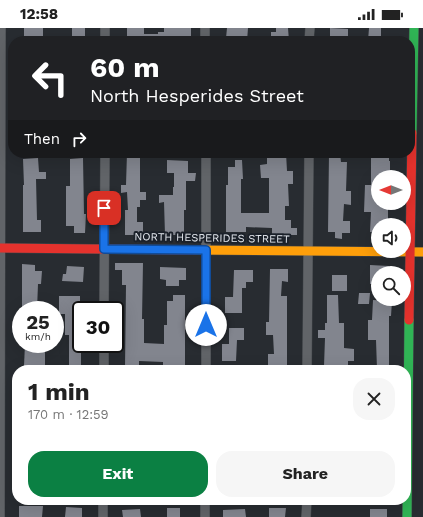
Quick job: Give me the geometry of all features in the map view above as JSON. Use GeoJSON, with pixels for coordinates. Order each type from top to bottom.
{"type":"FeatureCollection","features":[{"type":"Feature","properties":{"kind":"street"},"geometry":{"type":"LineString","coordinates":[[0,517],[1,28]]}},
{"type":"Feature","properties":{"kind":"street"},"geometry":{"type":"LineString","coordinates":[[104,301],[105,158]]}},
{"type":"Feature","properties":{"kind":"street"},"geometry":{"type":"LineString","coordinates":[[206,158],[206,365]]}},
{"type":"Feature","properties":{"kind":"street"},"geometry":{"type":"LineString","coordinates":[[307,365],[309,158]]}},
{"type":"Feature","properties":{"kind":"street"},"geometry":{"type":"LineString","coordinates":[[411,218],[412,158]]}},
{"type":"Feature","properties":{"kind":"street","name":"NORTH HESPERIDES STREET"},"geometry":{"type":"LineString","coordinates":[[0,248],[371,252]]}},
{"type":"Feature","properties":{"kind":"street","name":"NORTH HESPERIDES STREET"},"geometry":{"type":"LineString","coordinates":[[411,252],[423,252]]}},
{"type":"Feature","properties":{"kind":"street"},"geometry":{"type":"LineString","coordinates":[[409,365],[410,258]]}},
{"type":"Feature","properties":{"kind":"street"},"geometry":{"type":"LineString","coordinates":[[104,353],[104,365]]}},
{"type":"Feature","properties":{"kind":"street"},"geometry":{"type":"LineString","coordinates":[[103,505],[103,517]]}},
{"type":"Feature","properties":{"kind":"street"},"geometry":{"type":"LineString","coordinates":[[205,505],[205,517]]}},
{"type":"Feature","properties":{"kind":"street"},"geometry":{"type":"LineString","coordinates":[[306,505],[306,517]]}},
{"type":"Feature","properties":{"kind":"street"},"geometry":{"type":"LineString","coordinates":[[408,505],[408,517]]}},
{"type":"Feature","properties":{"kind":"building"},"geometry":{"type":"Polygon","coordinates":[[[24,28],[43,28],[43,36],[24,36],[24,28]]]}},
{"type":"Feature","properties":{"kind":"building"},"geometry":{"type":"Polygon","coordinates":[[[72,28],[85,28],[85,36],[72,36],[72,28]]]}},
{"type":"Feature","properties":{"kind":"building"},"geometry":{"type":"Polygon","coordinates":[[[127,28],[144,28],[144,34],[158,34],[158,32],[164,32],[164,28],[191,28],[191,36],[127,36],[127,28]]]}},
{"type":"Feature","properties":{"kind":"building"},"geometry":{"type":"Polygon","coordinates":[[[227,28],[248,28],[247,36],[226,36],[227,28]]]}},
{"type":"Feature","properties":{"kind":"building"},"geometry":{"type":"Polygon","coordinates":[[[276,28],[288,28],[289,36],[271,36],[271,32],[276,32],[276,28]]]}},
{"type":"Feature","properties":{"kind":"building"},"geometry":{"type":"Polygon","coordinates":[[[330,28],[348,29],[348,36],[330,36],[330,28]]]}},
{"type":"Feature","properties":{"kind":"building"},"geometry":{"type":"Polygon","coordinates":[[[369,28],[381,28],[381,36],[368,36],[369,28]]]}},
{"type":"Feature","properties":{"kind":"building"},"geometry":{"type":"Polygon","coordinates":[[[38,158],[39,172],[46,172],[46,179],[36,179],[37,220],[41,220],[41,232],[23,232],[23,159],[38,158]]]}},
{"type":"Feature","properties":{"kind":"building"},"geometry":{"type":"Polygon","coordinates":[[[83,158],[84,214],[86,214],[85,233],[74,233],[74,226],[66,226],[66,186],[70,186],[70,159],[83,158]]]}},
{"type":"Feature","properties":{"kind":"building"},"geometry":{"type":"Polygon","coordinates":[[[127,158],[140,158],[140,192],[146,192],[146,200],[140,200],[140,207],[137,207],[137,222],[143,222],[143,235],[125,235],[125,210],[128,210],[127,192],[121,193],[121,185],[126,185],[127,158]]]}},
{"type":"Feature","properties":{"kind":"building"},"geometry":{"type":"Polygon","coordinates":[[[267,158],[286,158],[287,171],[293,171],[293,184],[288,184],[289,206],[285,206],[285,220],[291,220],[291,228],[297,228],[297,235],[272,235],[272,228],[246,227],[246,232],[226,232],[226,185],[228,185],[228,167],[235,167],[235,160],[242,160],[243,179],[241,179],[241,213],[269,213],[269,178],[261,178],[260,165],[267,164],[267,158]]]}},
{"type":"Feature","properties":{"kind":"building"},"geometry":{"type":"Polygon","coordinates":[[[329,158],[341,158],[341,162],[347,162],[346,191],[351,191],[351,205],[344,204],[343,221],[350,221],[350,233],[342,233],[342,239],[335,238],[335,232],[328,232],[329,158]]]}},
{"type":"Feature","properties":{"kind":"building"},"geometry":{"type":"Polygon","coordinates":[[[371,158],[389,158],[390,170],[371,170],[371,158]]]}},
{"type":"Feature","properties":{"kind":"building"},"geometry":{"type":"Polygon","coordinates":[[[167,160],[188,161],[188,173],[196,173],[195,181],[186,181],[184,235],[165,235],[164,202],[159,203],[159,195],[173,195],[174,187],[174,173],[167,173],[167,160]]]}},
{"type":"Feature","properties":{"kind":"building"},"geometry":{"type":"Polygon","coordinates":[[[365,185],[371,185],[371,210],[388,210],[388,218],[371,218],[371,232],[370,232],[371,212],[364,212],[365,185]]]}},
{"type":"Feature","properties":{"kind":"building"},"geometry":{"type":"Polygon","coordinates":[[[115,263],[143,263],[142,319],[144,319],[144,343],[164,344],[164,325],[167,325],[167,301],[173,301],[173,295],[185,295],[185,365],[163,365],[163,362],[139,361],[139,365],[125,365],[126,285],[122,285],[122,270],[115,270],[115,263]]]}},
{"type":"Feature","properties":{"kind":"building"},"geometry":{"type":"Polygon","coordinates":[[[22,264],[35,265],[35,271],[42,271],[41,284],[38,284],[37,301],[22,301],[22,264]]]}},
{"type":"Feature","properties":{"kind":"building"},"geometry":{"type":"Polygon","coordinates":[[[370,265],[389,266],[371,266],[370,284],[370,265]]]}},
{"type":"Feature","properties":{"kind":"building"},"geometry":{"type":"Polygon","coordinates":[[[67,266],[84,267],[83,282],[62,281],[63,274],[66,274],[67,266]]]}},
{"type":"Feature","properties":{"kind":"building"},"geometry":{"type":"Polygon","coordinates":[[[160,267],[186,268],[186,280],[179,280],[179,286],[166,286],[166,280],[160,279],[160,267]]]}},
{"type":"Feature","properties":{"kind":"building"},"geometry":{"type":"Polygon","coordinates":[[[270,269],[288,269],[288,282],[282,281],[281,296],[287,296],[287,365],[268,365],[268,354],[274,354],[273,335],[266,335],[266,322],[269,322],[270,269]]]}},
{"type":"Feature","properties":{"kind":"building"},"geometry":{"type":"Polygon","coordinates":[[[234,270],[253,270],[253,282],[246,282],[246,288],[242,288],[242,313],[225,313],[225,297],[233,297],[234,270]]]}},
{"type":"Feature","properties":{"kind":"building"},"geometry":{"type":"Polygon","coordinates":[[[332,275],[347,275],[347,291],[332,291],[332,275]]]}},
{"type":"Feature","properties":{"kind":"building"},"geometry":{"type":"Polygon","coordinates":[[[359,293],[370,293],[369,304],[358,304],[359,293]]]}},
{"type":"Feature","properties":{"kind":"building"},"geometry":{"type":"Polygon","coordinates":[[[327,295],[338,295],[339,323],[344,323],[344,348],[354,349],[354,361],[348,361],[348,365],[324,365],[325,338],[318,338],[318,330],[325,330],[325,323],[327,323],[327,295]]]}},
{"type":"Feature","properties":{"kind":"building"},"geometry":{"type":"Polygon","coordinates":[[[59,296],[80,296],[80,301],[72,301],[72,353],[81,353],[81,365],[69,365],[69,335],[65,335],[64,301],[59,301],[59,296]]]}},
{"type":"Feature","properties":{"kind":"building"},"geometry":{"type":"Polygon","coordinates":[[[373,306],[392,306],[391,316],[389,316],[389,365],[377,365],[376,340],[368,340],[368,320],[372,320],[373,306]]]}},
{"type":"Feature","properties":{"kind":"building"},"geometry":{"type":"Polygon","coordinates":[[[229,328],[244,328],[244,340],[237,340],[236,361],[222,361],[222,344],[229,344],[229,328]]]}},
{"type":"Feature","properties":{"kind":"building"},"geometry":{"type":"Polygon","coordinates":[[[25,353],[45,353],[45,365],[24,365],[25,353]]]}},
{"type":"Feature","properties":{"kind":"building"},"geometry":{"type":"Polygon","coordinates":[[[19,506],[43,506],[42,517],[19,517],[19,506]]]}},
{"type":"Feature","properties":{"kind":"building"},"geometry":{"type":"Polygon","coordinates":[[[66,507],[82,508],[82,517],[65,517],[66,507]]]}},
{"type":"Feature","properties":{"kind":"building"},"geometry":{"type":"Polygon","coordinates":[[[167,508],[180,508],[180,517],[167,517],[167,508]]]}},
{"type":"Feature","properties":{"kind":"building"},"geometry":{"type":"Polygon","coordinates":[[[269,508],[286,508],[285,517],[269,517],[269,508]]]}},
{"type":"Feature","properties":{"kind":"building"},"geometry":{"type":"Polygon","coordinates":[[[140,509],[141,517],[123,517],[122,510],[140,509]]]}},
{"type":"Feature","properties":{"kind":"building"},"geometry":{"type":"Polygon","coordinates":[[[245,509],[246,517],[223,517],[223,510],[245,509]]]}},
{"type":"Feature","properties":{"kind":"building"},"geometry":{"type":"Polygon","coordinates":[[[370,509],[387,509],[387,517],[370,517],[370,509]]]}},
{"type":"Feature","properties":{"kind":"traffic: fast"},"geometry":{"type":"LineString","coordinates":[[414,28],[414,36]]}},
{"type":"Feature","properties":{"kind":"traffic: fast"},"geometry":{"type":"LineString","coordinates":[[409,320],[409,365]]}},
{"type":"Feature","properties":{"kind":"traffic: fast"},"geometry":{"type":"LineString","coordinates":[[407,505],[407,517]]}},
{"type":"Feature","properties":{"kind":"traffic: slow"},"geometry":{"type":"LineString","coordinates":[[195,250],[423,252]]}},
{"type":"Feature","properties":{"kind":"traffic: jam"},"geometry":{"type":"LineString","coordinates":[[409,320],[412,158]]}},
{"type":"Feature","properties":{"kind":"traffic: jam"},"geometry":{"type":"LineString","coordinates":[[0,248],[195,250]]}},
{"type":"Feature","properties":{"kind":"route"},"geometry":{"type":"LineString","coordinates":[[104,208],[104,249],[206,250],[206,325]]}}]}
